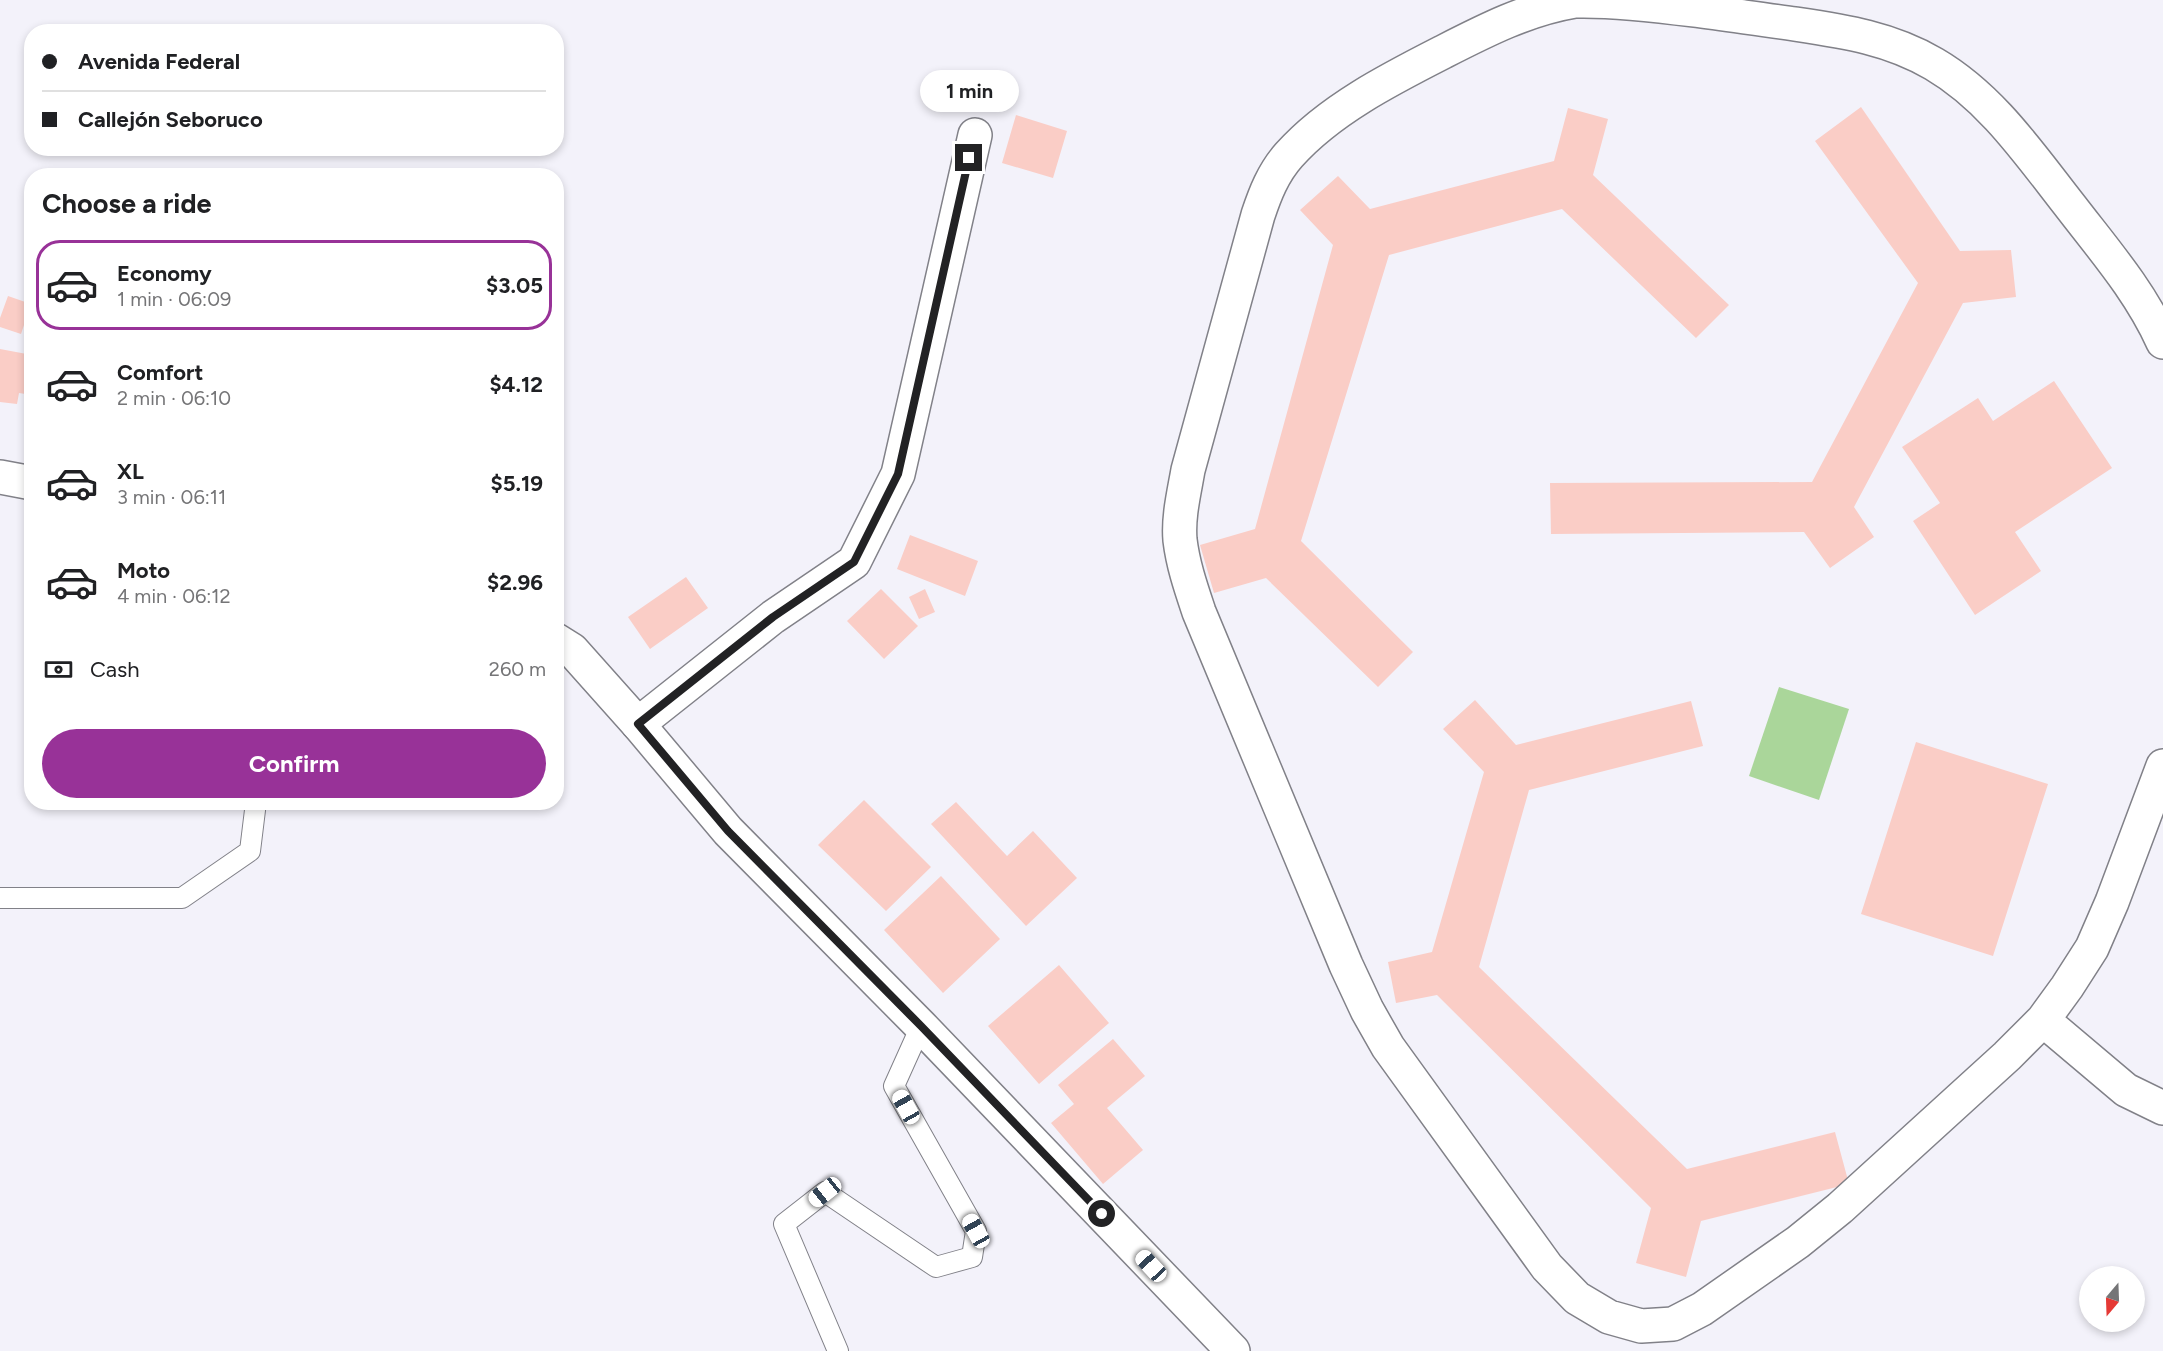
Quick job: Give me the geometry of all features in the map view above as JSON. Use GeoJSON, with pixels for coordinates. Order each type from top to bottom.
{"type":"FeatureCollection","features":[{"type":"Feature","properties":{"kind":"street"},"geometry":{"type":"LineString","coordinates":[[2163,342],[2151,316],[2126,277],[2005,123],[1970,91],[1936,65],[1898,46],[1854,33],[1618,0],[1578,1],[1538,9],[1495,26],[1395,76],[1346,107],[1287,156],[1268,185],[1258,215],[1188,470],[1182,504],[1180,538],[1187,576],[1199,612],[1346,965],[1367,1010],[1388,1047],[1540,1257],[1577,1298],[1609,1317],[1641,1326],[1673,1324],[1702,1309],[1798,1242],[1840,1208],[2007,1056],[2043,1020],[2092,948],[2112,902],[2163,766]]}},
{"type":"Feature","properties":{"kind":"street"},"geometry":{"type":"LineString","coordinates":[[638,724],[773,617],[854,562],[898,474],[975,135]]}},
{"type":"Feature","properties":{"kind":"street"},"geometry":{"type":"LineString","coordinates":[[564,645],[572,650],[638,724],[728,831],[921,1026],[1233,1351]]}},
{"type":"Feature","properties":{"kind":"street"},"geometry":{"type":"LineString","coordinates":[[2043,1020],[2126,1090],[2163,1108]]}},
{"type":"Feature","properties":{"kind":"lane"},"geometry":{"type":"LineString","coordinates":[[0,898],[182,898],[249,851],[255,810]]}},
{"type":"Feature","properties":{"kind":"lane"},"geometry":{"type":"LineString","coordinates":[[838,1351],[784,1224],[825,1192],[936,1268],[972,1257],[976,1231],[894,1086],[921,1026]]}},
{"type":"Feature","properties":{"kind":"green space"},"geometry":{"type":"Polygon","coordinates":[[[1779,687],[1849,709],[1819,800],[1749,776],[1779,687]]]}},
{"type":"Feature","properties":{"kind":"building"},"geometry":{"type":"Polygon","coordinates":[[[1861,107],[1960,251],[2011,250],[2016,297],[1963,303],[1854,507],[1874,537],[1830,568],[1804,532],[1551,534],[1550,483],[1812,482],[1918,283],[1815,141],[1861,107]]]}},
{"type":"Feature","properties":{"kind":"building"},"geometry":{"type":"Polygon","coordinates":[[[1568,108],[1608,119],[1593,175],[1729,305],[1696,338],[1562,209],[1389,255],[1301,541],[1413,652],[1378,687],[1266,578],[1214,593],[1200,545],[1255,529],[1333,245],[1300,210],[1338,176],[1370,209],[1554,161],[1568,108]]]}},
{"type":"Feature","properties":{"kind":"building"},"geometry":{"type":"Polygon","coordinates":[[[1016,115],[1067,131],[1053,178],[1002,163],[1016,115]]]}},
{"type":"Feature","properties":{"kind":"building"},"geometry":{"type":"Polygon","coordinates":[[[8,296],[24,302],[24,325],[21,334],[0,327],[0,318],[8,296]]]}},
{"type":"Feature","properties":{"kind":"building"},"geometry":{"type":"Polygon","coordinates":[[[0,349],[24,354],[24,394],[19,393],[17,404],[0,402],[0,349]]]}},
{"type":"Feature","properties":{"kind":"building"},"geometry":{"type":"Polygon","coordinates":[[[2054,381],[2112,468],[2015,532],[2041,571],[1975,615],[1913,521],[1940,503],[1902,447],[1978,398],[1993,421],[2054,381]]]}},
{"type":"Feature","properties":{"kind":"building"},"geometry":{"type":"Polygon","coordinates":[[[910,535],[978,561],[965,596],[897,569],[910,535]]]}},
{"type":"Feature","properties":{"kind":"building"},"geometry":{"type":"Polygon","coordinates":[[[686,577],[708,608],[650,649],[628,617],[686,577]]]}},
{"type":"Feature","properties":{"kind":"building"},"geometry":{"type":"Polygon","coordinates":[[[881,589],[918,626],[884,659],[847,621],[881,589]]]}},
{"type":"Feature","properties":{"kind":"building"},"geometry":{"type":"Polygon","coordinates":[[[925,589],[935,612],[919,619],[909,597],[925,589]]]}},
{"type":"Feature","properties":{"kind":"building"},"geometry":{"type":"Polygon","coordinates":[[[1475,700],[1516,745],[1691,701],[1703,746],[1529,790],[1479,967],[1687,1169],[1835,1132],[1849,1184],[1701,1221],[1686,1277],[1636,1263],[1651,1208],[1437,995],[1396,1003],[1388,962],[1432,952],[1484,772],[1443,729],[1475,700]]]}},
{"type":"Feature","properties":{"kind":"building"},"geometry":{"type":"Polygon","coordinates":[[[1916,742],[2048,784],[1993,956],[1861,914],[1916,742]]]}},
{"type":"Feature","properties":{"kind":"building"},"geometry":{"type":"Polygon","coordinates":[[[864,800],[931,867],[886,911],[818,845],[864,800]]]}},
{"type":"Feature","properties":{"kind":"building"},"geometry":{"type":"Polygon","coordinates":[[[956,802],[1007,856],[1033,831],[1077,878],[1026,926],[931,824],[956,802]]]}},
{"type":"Feature","properties":{"kind":"building"},"geometry":{"type":"Polygon","coordinates":[[[941,876],[1000,939],[943,993],[884,930],[941,876]]]}},
{"type":"Feature","properties":{"kind":"building"},"geometry":{"type":"Polygon","coordinates":[[[1059,965],[1109,1023],[1039,1084],[988,1026],[1059,965]]]}},
{"type":"Feature","properties":{"kind":"building"},"geometry":{"type":"Polygon","coordinates":[[[1113,1039],[1145,1076],[1107,1108],[1143,1150],[1103,1184],[1051,1123],[1074,1104],[1058,1085],[1113,1039]]]}},
{"type":"Feature","properties":{"kind":"route"},"geometry":{"type":"LineString","coordinates":[[969,158],[898,474],[854,562],[773,617],[638,724],[728,831],[921,1026],[1102,1214]]}}]}
